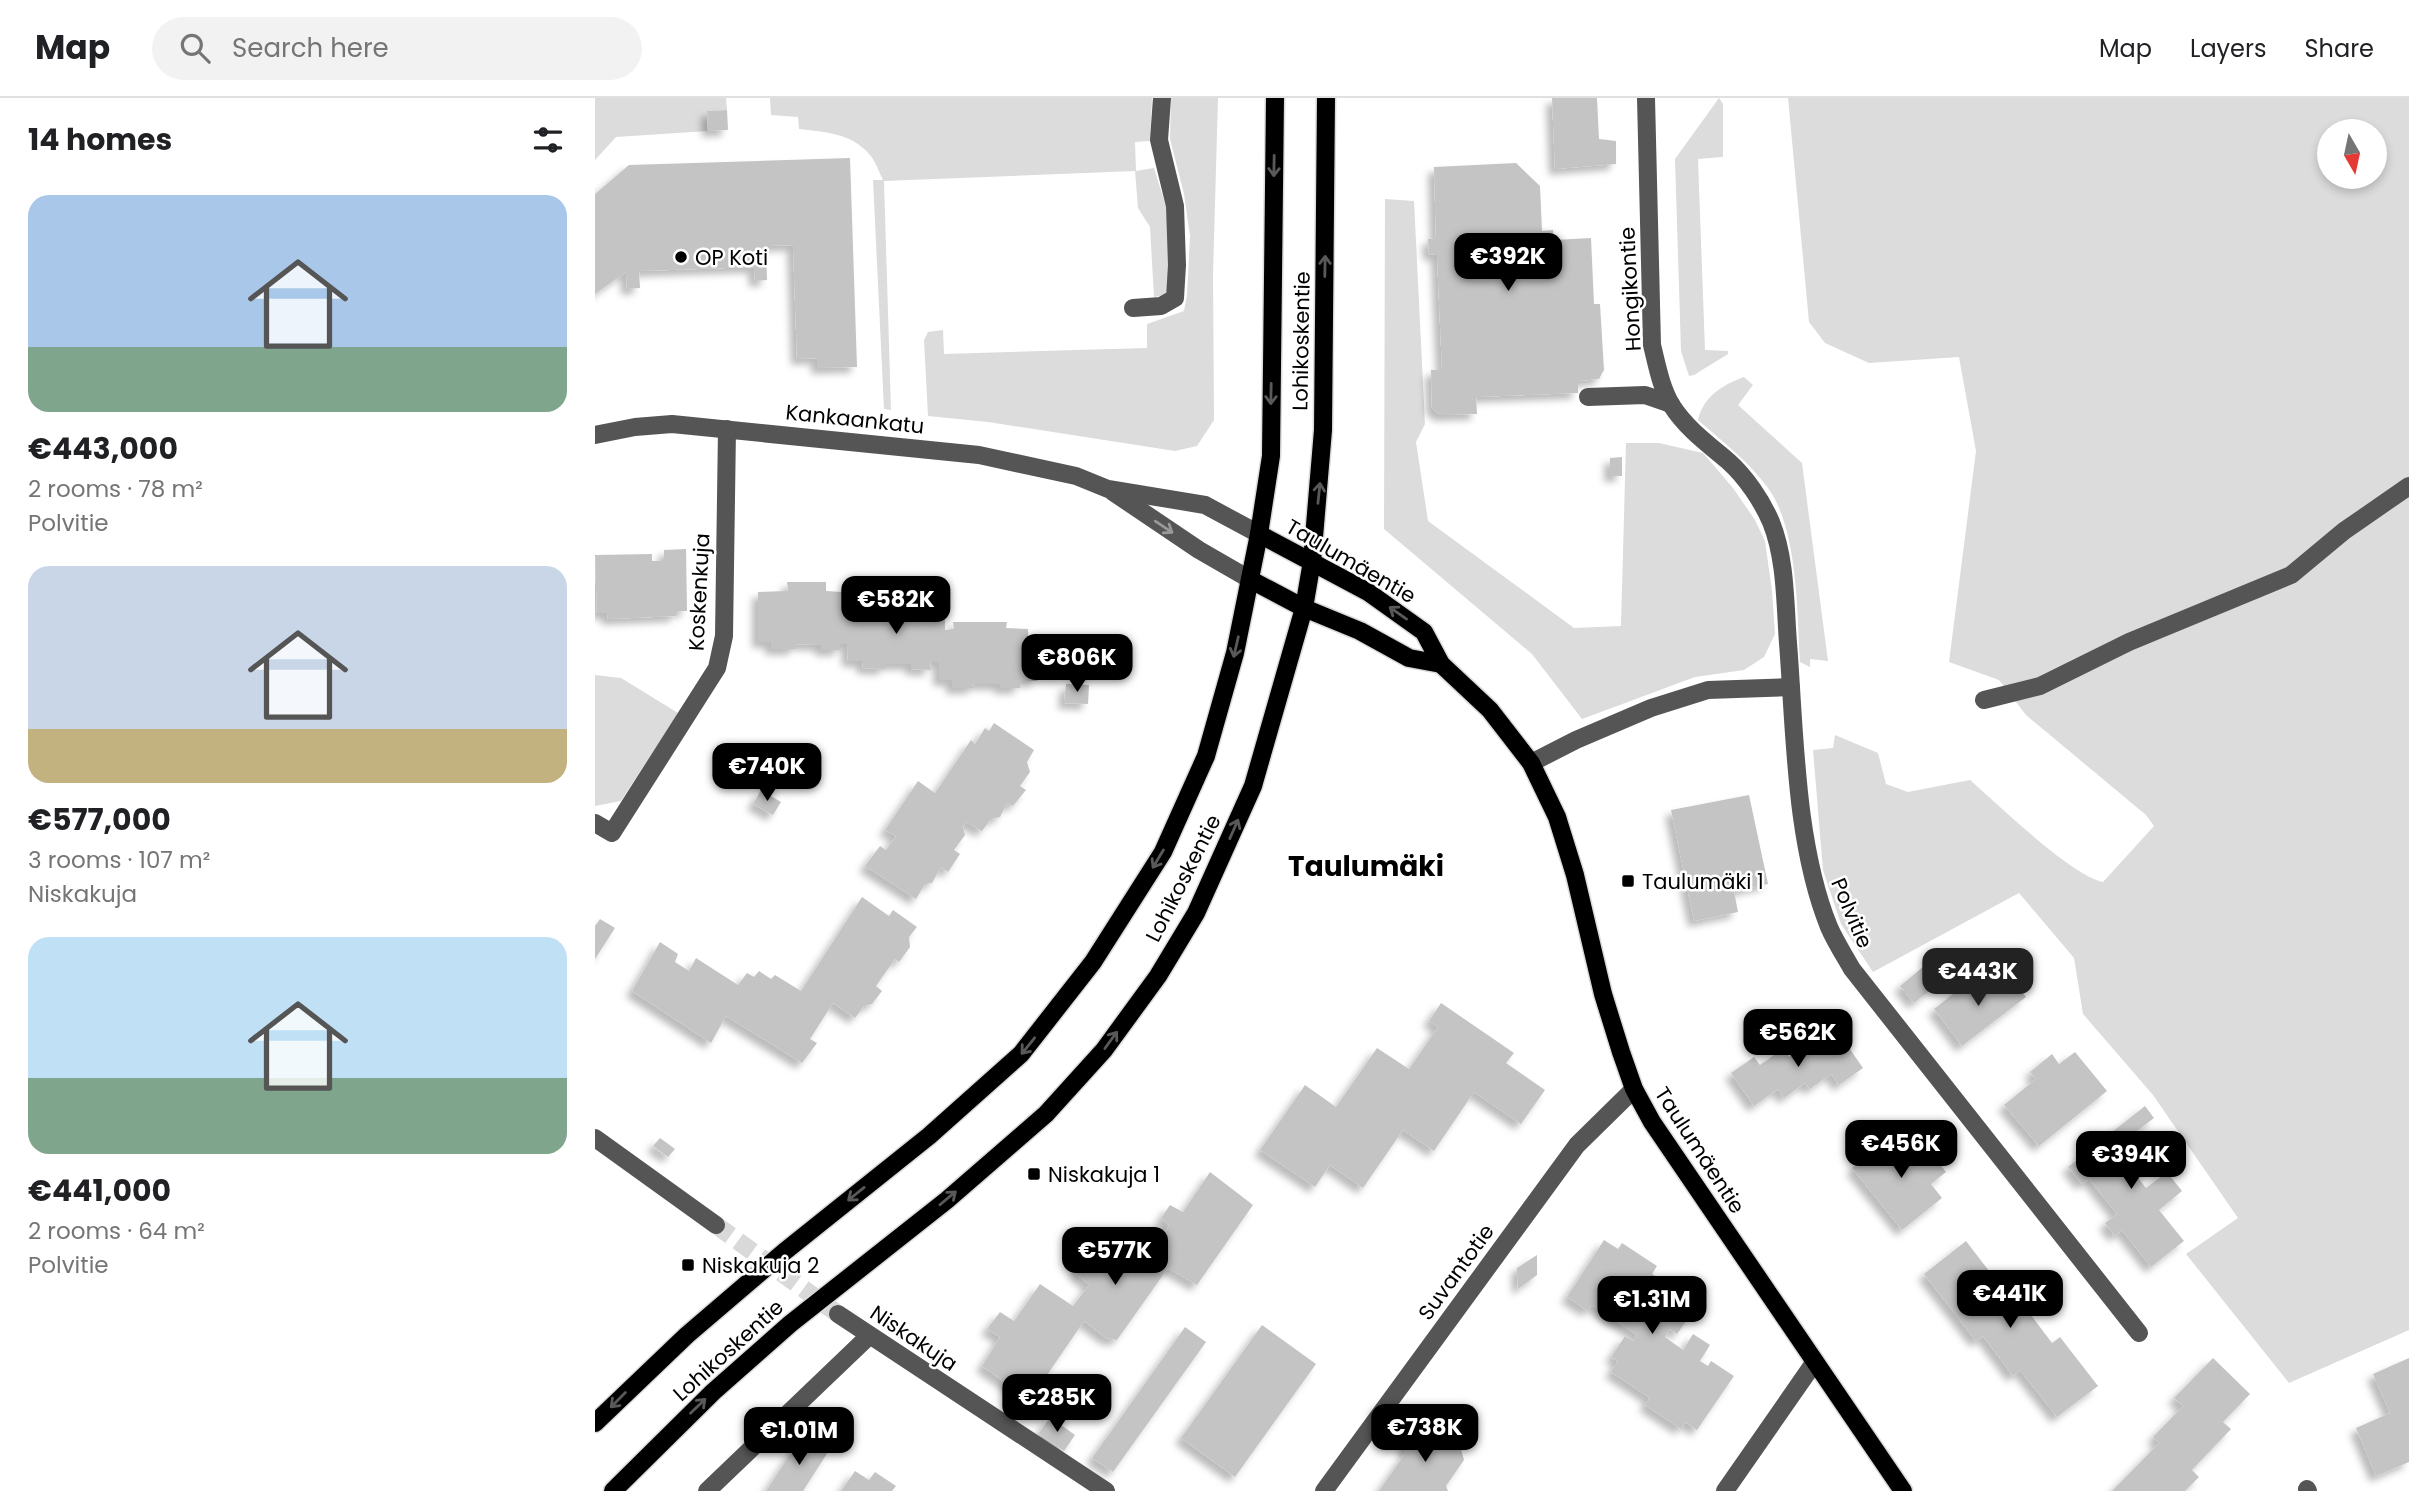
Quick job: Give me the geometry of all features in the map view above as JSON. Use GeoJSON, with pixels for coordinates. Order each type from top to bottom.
{"type":"FeatureCollection","features":[{"type":"Feature","properties":{"kind":"main road","name":"Lohikoskentie"},"geometry":{"type":"LineString","coordinates":[[595,1423],[642,1376],[784,1252],[929,1136],[1021,1054],[1093,962],[1163,852],[1206,756],[1235,653],[1251,580],[1271,456],[1275,98]]}},
{"type":"Feature","properties":{"kind":"main road","name":"Lohikoskentie"},"geometry":{"type":"LineString","coordinates":[[613,1491],[713,1392],[790,1324],[947,1200],[1046,1114],[1104,1050],[1158,976],[1202,901],[1253,786],[1304,607],[1312,561],[1323,430],[1326,98]]}},
{"type":"Feature","properties":{"kind":"main road","name":"Taulumäentie"},"geometry":{"type":"LineString","coordinates":[[1259,534],[1368,593],[1424,632],[1441,664],[1490,710],[1531,763],[1557,817],[1576,875],[1603,994],[1634,1089],[1652,1122],[1903,1491]]}},
{"type":"Feature","properties":{"kind":"main road"},"geometry":{"type":"LineString","coordinates":[[1251,580],[1360,631],[1409,658],[1441,664]]}},
{"type":"Feature","properties":{"kind":"street"},"geometry":{"type":"LineString","coordinates":[[1133,308],[1161,306],[1175,298],[1175,206],[1159,140],[1162,98]]}},
{"type":"Feature","properties":{"kind":"street","name":"Hongikontie"},"geometry":{"type":"LineString","coordinates":[[1646,98],[1653,345],[1658,370],[1671,404],[1693,432],[1731,464],[1754,492],[1771,523],[1781,558],[1791,687]]}},
{"type":"Feature","properties":{"kind":"street"},"geometry":{"type":"LineString","coordinates":[[1588,397],[1645,396],[1671,404]]}},
{"type":"Feature","properties":{"kind":"street","name":"Kankaankatu"},"geometry":{"type":"LineString","coordinates":[[595,435],[635,427],[672,424],[979,455],[1076,476],[1108,489],[1199,550],[1251,580]]}},
{"type":"Feature","properties":{"kind":"street","name":"Koskenkuja"},"geometry":{"type":"LineString","coordinates":[[595,823],[612,833],[717,668],[724,636],[727,429]]}},
{"type":"Feature","properties":{"kind":"street"},"geometry":{"type":"LineString","coordinates":[[1984,700],[2040,686],[2129,642],[2291,575],[2344,531],[2409,486]]}},
{"type":"Feature","properties":{"kind":"street","name":"Kankaankatu"},"geometry":{"type":"LineString","coordinates":[[1108,489],[1205,505],[1259,534]]}},
{"type":"Feature","properties":{"kind":"street"},"geometry":{"type":"LineString","coordinates":[[1531,763],[1629,718],[1708,690],[1791,687]]}},
{"type":"Feature","properties":{"kind":"street","name":"Polvitie"},"geometry":{"type":"LineString","coordinates":[[1791,687],[1805,843],[1815,887],[1830,929],[1852,969],[2139,1333]]}},
{"type":"Feature","properties":{"kind":"street","name":"Suvantotie"},"geometry":{"type":"LineString","coordinates":[[1324,1491],[1577,1145],[1634,1089]]}},
{"type":"Feature","properties":{"kind":"street"},"geometry":{"type":"LineString","coordinates":[[595,1139],[716,1225]]}},
{"type":"Feature","properties":{"kind":"street","name":"Niskakuja"},"geometry":{"type":"LineString","coordinates":[[838,1314],[1106,1491]]}},
{"type":"Feature","properties":{"kind":"street"},"geometry":{"type":"LineString","coordinates":[[707,1491],[869,1336]]}},
{"type":"Feature","properties":{"kind":"street"},"geometry":{"type":"LineString","coordinates":[[1725,1491],[1814,1363]]}},
{"type":"Feature","properties":{"kind":"shaded area"},"geometry":{"type":"Polygon","coordinates":[[[595,98],[726,98],[727,110],[707,111],[708,131],[616,137],[595,160],[595,98]]]}},
{"type":"Feature","properties":{"kind":"shaded area"},"geometry":{"type":"Polygon","coordinates":[[[770,98],[1152,98],[1150,141],[1135,142],[1136,171],[1154,168],[1167,210],[1169,279],[1166,295],[1154,297],[1150,227],[1138,208],[1135,171],[884,181],[891,410],[884,409],[873,180],[883,180],[870,155],[855,142],[837,135],[799,129],[798,117],[771,115],[770,98]]]}},
{"type":"Feature","properties":{"kind":"shaded area"},"geometry":{"type":"Polygon","coordinates":[[[1171,98],[1218,98],[1213,274],[1214,420],[1197,446],[1175,451],[988,422],[928,416],[924,340],[928,332],[943,330],[944,354],[1147,348],[1147,324],[1184,311],[1190,236],[1184,194],[1170,139],[1171,98]]]}},
{"type":"Feature","properties":{"kind":"shaded area"},"geometry":{"type":"Polygon","coordinates":[[[1719,98],[1723,104],[1723,157],[1698,159],[1705,350],[1728,351],[1728,354],[1689,376],[1681,351],[1675,159],[1719,98]]]}},
{"type":"Feature","properties":{"kind":"shaded area"},"geometry":{"type":"Polygon","coordinates":[[[1788,98],[2409,98],[2409,1330],[2289,1383],[2186,1254],[2238,1218],[2153,1095],[2083,1014],[2074,958],[2019,893],[1873,972],[1841,924],[1823,870],[1813,750],[1833,748],[1835,735],[1878,753],[1886,784],[1908,792],[1970,780],[2054,853],[2103,882],[2154,826],[2146,815],[2026,715],[1999,680],[1949,662],[1976,451],[1959,357],[1869,363],[1825,343],[1809,322],[1788,98]]]}},
{"type":"Feature","properties":{"kind":"shaded area"},"geometry":{"type":"Polygon","coordinates":[[[1385,199],[1414,201],[1425,424],[1416,442],[1428,521],[1574,628],[1621,626],[1626,443],[1659,443],[1703,453],[1733,488],[1755,520],[1765,541],[1775,634],[1764,657],[1744,670],[1695,677],[1582,719],[1532,654],[1384,529],[1385,199]]]}},
{"type":"Feature","properties":{"kind":"shaded area"},"geometry":{"type":"Polygon","coordinates":[[[1744,377],[1753,385],[1738,405],[1802,463],[1828,661],[1810,659],[1810,667],[1800,662],[1791,548],[1778,505],[1752,469],[1698,420],[1709,398],[1728,384],[1744,377]]]}},
{"type":"Feature","properties":{"kind":"shaded area"},"geometry":{"type":"Polygon","coordinates":[[[595,675],[621,678],[678,713],[621,801],[595,806],[595,675]]]}},
{"type":"Feature","properties":{"kind":"building"},"geometry":{"type":"Polygon","coordinates":[[[1552,98],[1597,98],[1599,139],[1616,141],[1616,164],[1555,169],[1552,98]]]}},
{"type":"Feature","properties":{"kind":"building"},"geometry":{"type":"Polygon","coordinates":[[[727,110],[728,130],[708,131],[707,111],[727,110]]]}},
{"type":"Feature","properties":{"kind":"building","name":"OP Koti"},"geometry":{"type":"Polygon","coordinates":[[[850,158],[857,367],[817,368],[817,358],[797,359],[793,245],[766,246],[767,280],[755,281],[754,267],[639,271],[640,288],[627,289],[626,272],[595,294],[595,194],[629,165],[850,158]]]}},
{"type":"Feature","properties":{"kind":"building"},"geometry":{"type":"Polygon","coordinates":[[[1516,163],[1540,186],[1542,231],[1553,230],[1554,240],[1591,238],[1594,304],[1600,304],[1604,370],[1599,379],[1578,381],[1578,393],[1476,397],[1477,414],[1440,415],[1432,408],[1431,370],[1442,370],[1437,255],[1429,254],[1428,239],[1436,238],[1434,167],[1516,163]]]}},
{"type":"Feature","properties":{"kind":"building"},"geometry":{"type":"Polygon","coordinates":[[[1622,457],[1622,476],[1610,476],[1610,458],[1622,457]]]}},
{"type":"Feature","properties":{"kind":"building"},"geometry":{"type":"Polygon","coordinates":[[[686,549],[687,611],[676,611],[676,616],[608,619],[607,613],[597,613],[595,555],[652,554],[652,561],[664,561],[664,550],[686,549]]]}},
{"type":"Feature","properties":{"kind":"building"},"geometry":{"type":"Polygon","coordinates":[[[787,582],[826,582],[826,591],[842,592],[842,600],[856,600],[856,612],[864,613],[864,603],[919,603],[918,610],[937,609],[937,618],[945,618],[945,630],[954,629],[953,622],[1007,622],[1006,628],[1028,629],[1029,655],[1036,655],[1037,681],[1020,681],[1020,688],[1000,688],[1000,684],[973,684],[974,688],[952,688],[952,680],[939,680],[939,662],[930,662],[931,670],[911,669],[911,664],[885,664],[885,669],[863,668],[862,661],[848,661],[847,644],[840,644],[840,650],[821,650],[821,645],[795,644],[795,649],[771,649],[771,642],[758,642],[758,592],[788,591],[787,582]]]}},
{"type":"Feature","properties":{"kind":"building"},"geometry":{"type":"Polygon","coordinates":[[[1066,684],[1089,685],[1088,704],[1064,703],[1066,684]]]}},
{"type":"Feature","properties":{"kind":"building"},"geometry":{"type":"Polygon","coordinates":[[[994,723],[1034,750],[1027,762],[1030,772],[1020,786],[1026,790],[1013,806],[1007,803],[1000,817],[991,819],[982,831],[966,822],[963,826],[965,835],[954,850],[960,854],[948,872],[941,867],[932,883],[925,884],[916,899],[865,866],[880,846],[886,850],[896,836],[885,830],[918,781],[935,793],[971,740],[975,744],[985,728],[989,731],[994,723]]]}},
{"type":"Feature","properties":{"kind":"building"},"geometry":{"type":"Polygon","coordinates":[[[761,790],[781,802],[773,815],[753,804],[761,790]]]}},
{"type":"Feature","properties":{"kind":"building"},"geometry":{"type":"Polygon","coordinates":[[[1749,795],[1768,884],[1734,891],[1738,912],[1694,921],[1671,810],[1749,795]]]}},
{"type":"Feature","properties":{"kind":"building"},"geometry":{"type":"Polygon","coordinates":[[[862,897],[889,916],[893,910],[917,927],[909,937],[910,947],[899,962],[895,959],[876,986],[882,991],[872,1004],[864,1006],[855,1018],[833,1003],[810,1039],[817,1043],[802,1063],[726,1016],[711,1043],[632,991],[660,942],[678,954],[675,962],[689,971],[696,958],[738,985],[747,973],[754,977],[759,971],[771,979],[775,975],[801,991],[862,897]]]}},
{"type":"Feature","properties":{"kind":"building"},"geometry":{"type":"Polygon","coordinates":[[[600,919],[615,928],[595,959],[595,926],[600,919]]]}},
{"type":"Feature","properties":{"kind":"building"},"geometry":{"type":"Polygon","coordinates":[[[1923,967],[1937,985],[1914,1003],[1900,986],[1923,967]]]}},
{"type":"Feature","properties":{"kind":"building"},"geometry":{"type":"Polygon","coordinates":[[[2010,976],[2026,997],[1962,1046],[1934,1009],[1975,977],[1988,993],[2010,976]]]}},
{"type":"Feature","properties":{"kind":"building"},"geometry":{"type":"Polygon","coordinates":[[[1441,1003],[1514,1053],[1506,1063],[1545,1090],[1521,1124],[1474,1092],[1434,1151],[1403,1130],[1363,1188],[1330,1165],[1315,1187],[1260,1150],[1305,1085],[1336,1107],[1377,1048],[1409,1069],[1438,1027],[1429,1021],[1441,1003]]]}},
{"type":"Feature","properties":{"kind":"building"},"geometry":{"type":"Polygon","coordinates":[[[1836,1029],[1863,1068],[1839,1085],[1831,1074],[1810,1089],[1805,1083],[1784,1098],[1778,1089],[1754,1106],[1731,1073],[1754,1057],[1760,1065],[1783,1049],[1789,1057],[1812,1041],[1815,1045],[1836,1029]]]}},
{"type":"Feature","properties":{"kind":"building"},"geometry":{"type":"Polygon","coordinates":[[[2075,1052],[2107,1091],[2039,1146],[2004,1105],[2036,1079],[2030,1072],[2052,1054],[2059,1064],[2075,1052]]]}},
{"type":"Feature","properties":{"kind":"building"},"geometry":{"type":"Polygon","coordinates":[[[2145,1106],[2154,1118],[2137,1131],[2145,1140],[2122,1158],[2146,1188],[2167,1172],[2182,1191],[2159,1210],[2184,1241],[2151,1267],[2122,1230],[2115,1236],[2105,1223],[2117,1214],[2089,1179],[2082,1184],[2068,1167],[2145,1106]]]}},
{"type":"Feature","properties":{"kind":"building"},"geometry":{"type":"Polygon","coordinates":[[[1892,1135],[1907,1155],[1922,1142],[1946,1172],[1931,1184],[1942,1198],[1902,1230],[1852,1168],[1892,1135]]]}},
{"type":"Feature","properties":{"kind":"building"},"geometry":{"type":"Polygon","coordinates":[[[660,1138],[675,1149],[668,1157],[653,1146],[660,1138]]]}},
{"type":"Feature","properties":{"kind":"building"},"geometry":{"type":"Polygon","coordinates":[[[1210,1172],[1253,1205],[1197,1285],[1168,1268],[1117,1340],[1106,1338],[1084,1321],[1034,1394],[1023,1395],[982,1366],[1000,1337],[987,1329],[1000,1312],[1014,1321],[1040,1284],[1073,1306],[1089,1285],[1074,1272],[1086,1258],[1099,1267],[1126,1229],[1153,1250],[1169,1226],[1161,1218],[1170,1205],[1183,1212],[1210,1172]]]}},
{"type":"Feature","properties":{"kind":"building"},"geometry":{"type":"Polygon","coordinates":[[[1604,1240],[1618,1249],[1622,1243],[1657,1266],[1652,1274],[1690,1299],[1684,1309],[1691,1314],[1677,1334],[1670,1329],[1665,1337],[1683,1350],[1693,1334],[1710,1345],[1700,1361],[1708,1366],[1711,1361],[1734,1376],[1697,1430],[1685,1422],[1681,1429],[1645,1405],[1650,1398],[1611,1372],[1618,1361],[1611,1357],[1625,1336],[1633,1341],[1637,1335],[1592,1305],[1588,1311],[1567,1297],[1604,1240]]]}},
{"type":"Feature","properties":{"kind":"building"},"geometry":{"type":"Polygon","coordinates":[[[1966,1241],[2016,1306],[2021,1302],[2052,1343],[2060,1337],[2098,1386],[2057,1417],[2020,1370],[2013,1376],[1983,1336],[1976,1341],[1924,1274],[1966,1241]]]}},
{"type":"Feature","properties":{"kind":"building"},"geometry":{"type":"Polygon","coordinates":[[[1537,1255],[1537,1275],[1518,1289],[1517,1268],[1537,1255]]]}},
{"type":"Feature","properties":{"kind":"building"},"geometry":{"type":"Polygon","coordinates":[[[1262,1325],[1316,1364],[1235,1477],[1181,1438],[1262,1325]]]}},
{"type":"Feature","properties":{"kind":"building"},"geometry":{"type":"Polygon","coordinates":[[[1185,1327],[1206,1342],[1113,1472],[1092,1458],[1185,1327]]]}},
{"type":"Feature","properties":{"kind":"building"},"geometry":{"type":"Polygon","coordinates":[[[2213,1358],[2250,1394],[2223,1422],[2231,1429],[2192,1470],[2199,1477],[2185,1491],[2112,1491],[2159,1443],[2153,1437],[2183,1406],[2174,1398],[2213,1358]]]}},
{"type":"Feature","properties":{"kind":"building"},"geometry":{"type":"Polygon","coordinates":[[[2409,1358],[2409,1462],[2376,1476],[2356,1428],[2390,1413],[2373,1374],[2409,1358]]]}},
{"type":"Feature","properties":{"kind":"building"},"geometry":{"type":"Polygon","coordinates":[[[1050,1417],[1075,1435],[1064,1451],[1039,1433],[1050,1417]]]}},
{"type":"Feature","properties":{"kind":"building"},"geometry":{"type":"Polygon","coordinates":[[[1426,1430],[1437,1439],[1446,1438],[1461,1449],[1464,1460],[1446,1486],[1448,1491],[1379,1491],[1406,1452],[1403,1447],[1411,1431],[1426,1430]]]}},
{"type":"Feature","properties":{"kind":"building"},"geometry":{"type":"Polygon","coordinates":[[[802,1436],[828,1452],[803,1491],[766,1491],[802,1436]]]}},
{"type":"Feature","properties":{"kind":"building"},"geometry":{"type":"Polygon","coordinates":[[[855,1471],[869,1480],[875,1472],[896,1486],[892,1491],[841,1491],[855,1471]]]}},
{"type":"Feature","properties":{"kind":"tunnel"},"geometry":{"type":"LineString","coordinates":[[716,1225],[838,1314]]}},
{"type":"Feature","properties":{"kind":"place","name":"OP Koti"},"geometry":{"type":"Point","coordinates":[681,257]}},
{"type":"Feature","properties":{"kind":"place","name":"Taulumäki 1"},"geometry":{"type":"Point","coordinates":[1628,881]}},
{"type":"Feature","properties":{"kind":"place","name":"Niskakuja 1"},"geometry":{"type":"Point","coordinates":[1034,1174]}},
{"type":"Feature","properties":{"kind":"place","name":"Niskakuja 2"},"geometry":{"type":"Point","coordinates":[688,1265]}},
{"type":"Feature","properties":{"kind":"district","name":"Taulumäki"},"geometry":{"type":"Point","coordinates":[1366,866]}}]}
